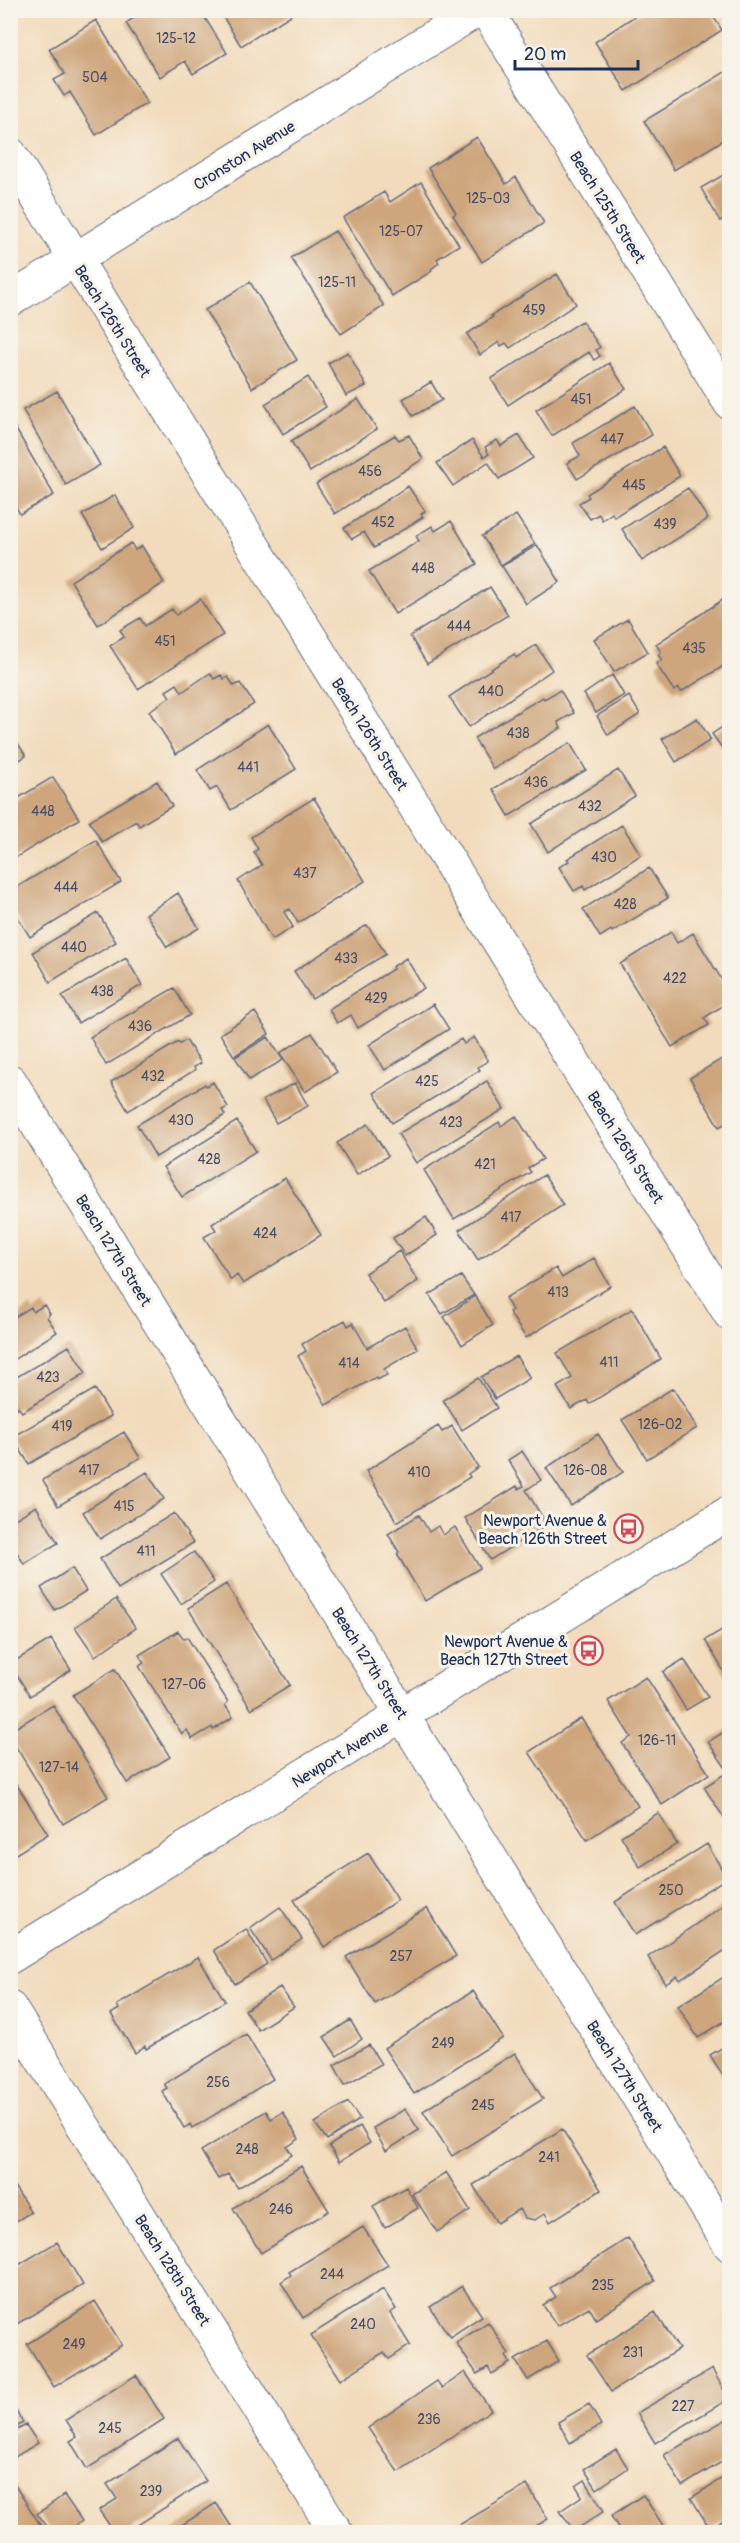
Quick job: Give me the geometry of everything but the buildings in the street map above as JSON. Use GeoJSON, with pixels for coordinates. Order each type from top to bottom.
{"type":"FeatureCollection","features":[{"type":"Feature","properties":{"kind":"street","name":"Cronston Avenue"},"geometry":{"type":"LineString","coordinates":[[10,300],[477,10]]}},
{"type":"Feature","properties":{"kind":"street","name":"Beach 125th Street"},"geometry":{"type":"LineString","coordinates":[[486,10],[729,403]]}},
{"type":"Feature","properties":{"kind":"street","name":"Beach 126th Street"},"geometry":{"type":"LineString","coordinates":[[10,154],[729,1314]]}},
{"type":"Feature","properties":{"kind":"street","name":"Beach 127th Street"},"geometry":{"type":"LineString","coordinates":[[10,1081],[729,2244]]}},
{"type":"Feature","properties":{"kind":"street","name":"Newport Avenue"},"geometry":{"type":"LineString","coordinates":[[10,1957],[729,1512]]}},
{"type":"Feature","properties":{"kind":"street","name":"Beach 128th Street"},"geometry":{"type":"LineString","coordinates":[[10,2008],[336,2532]]}},
{"type":"Feature","properties":{"kind":"place","name":"Newport Avenue & Beach 126th Street"},"geometry":{"type":"Point","coordinates":[628,1529]}},
{"type":"Feature","properties":{"kind":"place","name":"Newport Avenue & Beach 127th Street"},"geometry":{"type":"Point","coordinates":[589,1650]}}]}
